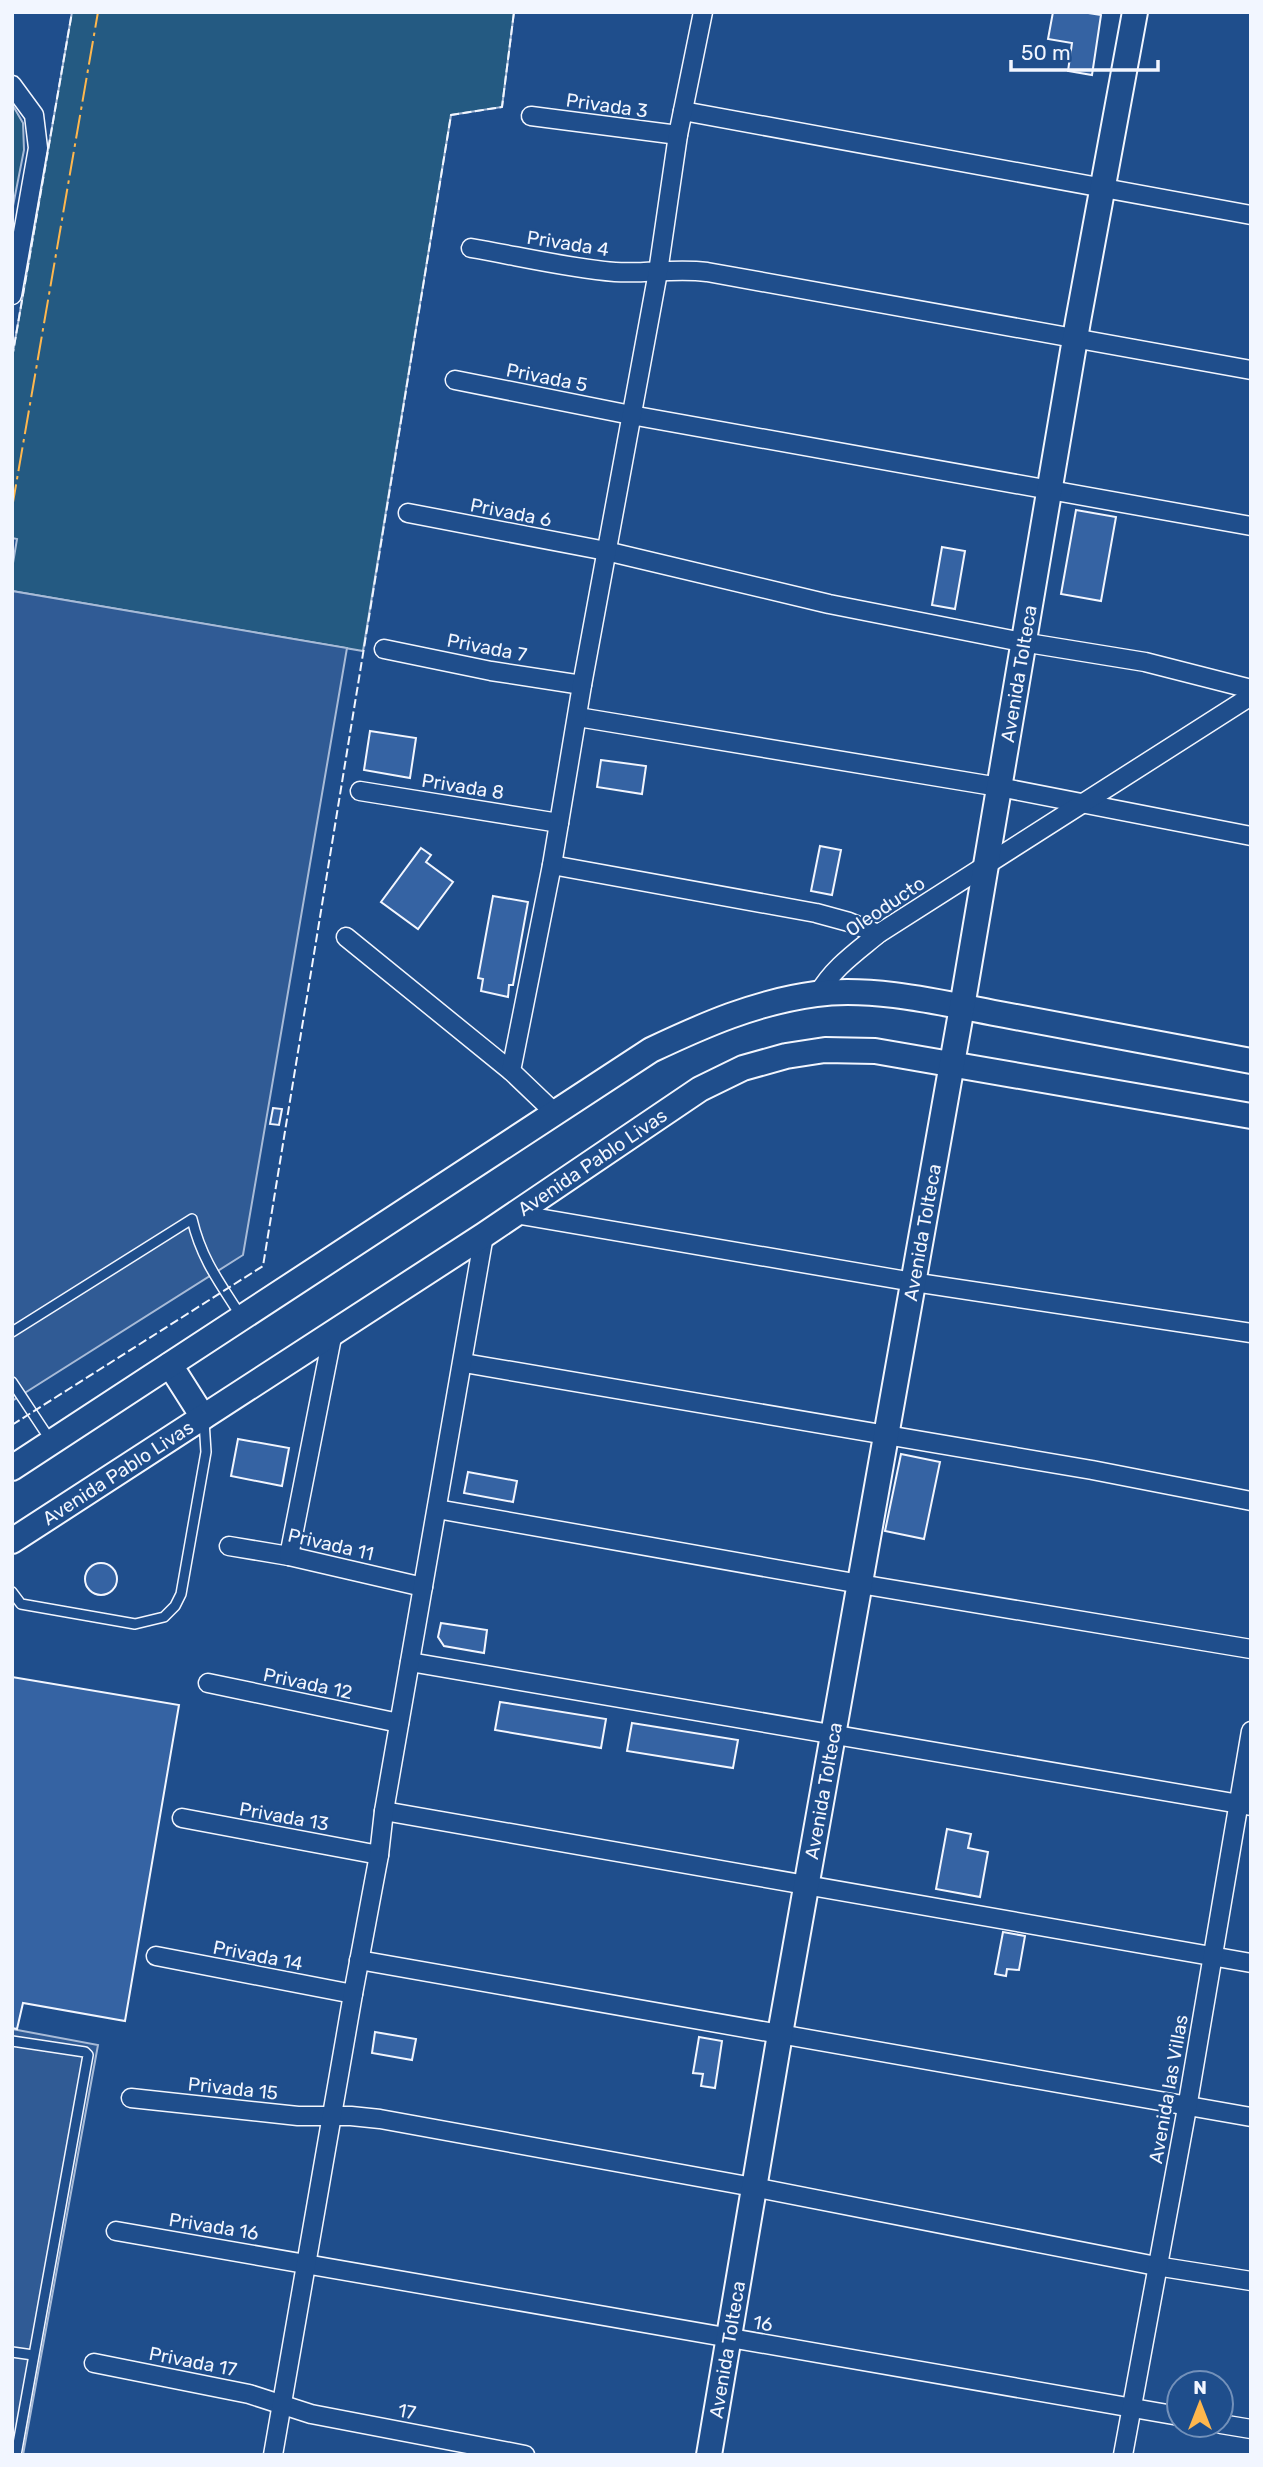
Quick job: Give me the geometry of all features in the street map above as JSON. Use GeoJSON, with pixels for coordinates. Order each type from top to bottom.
{"type":"FeatureCollection","features":[{"type":"Feature","properties":{"kind":"main road","name":"Avenida Tolteca"},"geometry":{"type":"LineString","coordinates":[[709,2455],[779,2034],[962,1007],[1075,340],[1135,12]]}},
{"type":"Feature","properties":{"kind":"main road"},"geometry":{"type":"LineString","coordinates":[[12,1488],[17,1465],[650,1050],[711,1021],[763,1004],[818,993],[875,993],[1251,1061]]}},
{"type":"Feature","properties":{"kind":"main road","name":"Avenida Pablo Livas"},"geometry":{"type":"LineString","coordinates":[[12,1541],[484,1235],[699,1089],[743,1068],[786,1056],[825,1050],[875,1051],[1251,1116]]}},
{"type":"Feature","properties":{"kind":"main road"},"geometry":{"type":"LineString","coordinates":[[170,1365],[203,1417]]}},
{"type":"Feature","properties":{"kind":"street"},"geometry":{"type":"LineString","coordinates":[[511,1071],[552,865],[582,685],[658,272],[678,135],[703,12]]}},
{"type":"Feature","properties":{"kind":"street"},"geometry":{"type":"LineString","coordinates":[[12,85],[34,115],[38,148],[12,296]]}},
{"type":"Feature","properties":{"kind":"street"},"geometry":{"type":"LineString","coordinates":[[683,111],[1251,215]]}},
{"type":"Feature","properties":{"kind":"street","name":"Privada 3"},"geometry":{"type":"LineString","coordinates":[[531,116],[678,135]]}},
{"type":"Feature","properties":{"kind":"street","name":"Privada 4"},"geometry":{"type":"LineString","coordinates":[[471,248],[609,271],[638,273],[682,269],[707,272],[1251,370]]}},
{"type":"Feature","properties":{"kind":"street","name":"Privada 5"},"geometry":{"type":"LineString","coordinates":[[455,380],[1049,492],[1251,526]]}},
{"type":"Feature","properties":{"kind":"street","name":"Privada 6"},"geometry":{"type":"LineString","coordinates":[[408,513],[606,551],[830,604],[1022,642],[1145,662],[1251,689]]}},
{"type":"Feature","properties":{"kind":"street","name":"Privada 7"},"geometry":{"type":"LineString","coordinates":[[384,649],[491,671],[582,685]]}},
{"type":"Feature","properties":{"kind":"street","name":"Oleoducto"},"geometry":{"type":"LineString","coordinates":[[818,993],[843,961],[877,934],[1084,805],[1251,696]]}},
{"type":"Feature","properties":{"kind":"street"},"geometry":{"type":"LineString","coordinates":[[578,717],[999,787],[1251,836]]}},
{"type":"Feature","properties":{"kind":"street","name":"Privada 8"},"geometry":{"type":"LineString","coordinates":[[360,791],[559,824]]}},
{"type":"Feature","properties":{"kind":"street"},"geometry":{"type":"LineString","coordinates":[[552,865],[816,913],[849,922],[877,934]]}},
{"type":"Feature","properties":{"kind":"street"},"geometry":{"type":"LineString","coordinates":[[346,937],[511,1071],[556,1114]]}},
{"type":"Feature","properties":{"kind":"street"},"geometry":{"type":"LineString","coordinates":[[515,1214],[913,1282],[1251,1334]]}},
{"type":"Feature","properties":{"kind":"street"},"geometry":{"type":"LineString","coordinates":[[273,2455],[379,1855],[384,1811],[464,1363],[484,1235]]}},
{"type":"Feature","properties":{"kind":"street"},"geometry":{"type":"LineString","coordinates":[[289,1556],[332,1332]]}},
{"type":"Feature","properties":{"kind":"street"},"geometry":{"type":"LineString","coordinates":[[464,1363],[1251,1501]]}},
{"type":"Feature","properties":{"kind":"street"},"geometry":{"type":"LineString","coordinates":[[437,1509],[860,1584],[1251,1648]]}},
{"type":"Feature","properties":{"kind":"street","name":"Privada 11"},"geometry":{"type":"LineString","coordinates":[[229,1546],[289,1556],[423,1587]]}},
{"type":"Feature","properties":{"kind":"street"},"geometry":{"type":"LineString","coordinates":[[410,1662],[1244,1805]]}},
{"type":"Feature","properties":{"kind":"street","name":"Privada 12"},"geometry":{"type":"LineString","coordinates":[[208,1684],[399,1723]]}},
{"type":"Feature","properties":{"kind":"street","name":"Avenida las Villas"},"geometry":{"type":"LineString","coordinates":[[1123,2455],[1212,1956],[1244,1805],[1251,1731]]}},
{"type":"Feature","properties":{"kind":"street"},"geometry":{"type":"LineString","coordinates":[[384,1811],[1251,1963]]}},
{"type":"Feature","properties":{"kind":"street","name":"Privada 13"},"geometry":{"type":"LineString","coordinates":[[182,1818],[379,1855]]}},
{"type":"Feature","properties":{"kind":"street","name":"Privada 14"},"geometry":{"type":"LineString","coordinates":[[156,1956],[353,1994]]}},
{"type":"Feature","properties":{"kind":"street"},"geometry":{"type":"LineString","coordinates":[[359,1960],[1251,2118]]}},
{"type":"Feature","properties":{"kind":"street","name":"Privada 15"},"geometry":{"type":"LineString","coordinates":[[131,2098],[298,2116],[380,2119],[753,2187],[1156,2266],[1251,2281]]}},
{"type":"Feature","properties":{"kind":"street","name":"Privada 16"},"geometry":{"type":"LineString","coordinates":[[116,2231],[306,2263]]}},
{"type":"Feature","properties":{"kind":"street","name":"16"},"geometry":{"type":"LineString","coordinates":[[306,2263],[1165,2414]]}},
{"type":"Feature","properties":{"kind":"street","name":"Privada 17"},"geometry":{"type":"LineString","coordinates":[[94,2363],[249,2394],[282,2404]]}},
{"type":"Feature","properties":{"kind":"street","name":"17"},"geometry":{"type":"LineString","coordinates":[[282,2404],[311,2414],[525,2455]]}},
{"type":"Feature","properties":{"kind":"lane"},"geometry":{"type":"LineString","coordinates":[[12,1332],[192,1219],[198,1243],[209,1267],[242,1317]]}},
{"type":"Feature","properties":{"kind":"lane"},"geometry":{"type":"LineString","coordinates":[[12,1382],[52,1443]]}},
{"type":"Feature","properties":{"kind":"lane"},"geometry":{"type":"LineString","coordinates":[[12,1592],[21,1604],[135,1624],[164,1617],[175,1606],[181,1594],[206,1452],[203,1417]]}},
{"type":"Feature","properties":{"kind":"lane"},"geometry":{"type":"LineString","coordinates":[[12,2041],[85,2052],[88,2056],[16,2455]]}},
{"type":"Feature","properties":{"kind":"lane"},"geometry":{"type":"LineString","coordinates":[[12,2352],[33,2355]]}},
{"type":"Feature","properties":{"kind":"shaded area"},"geometry":{"type":"Polygon","coordinates":[[[72,12],[514,12],[502,107],[451,115],[363,651],[12,591],[12,569],[17,539],[12,538],[12,358],[72,12]]]}},
{"type":"Feature","properties":{"kind":"shaded area"},"geometry":{"type":"Polygon","coordinates":[[[12,104],[23,123],[24,150],[12,211],[12,104]]]}},
{"type":"Feature","properties":{"kind":"shaded area"},"geometry":{"type":"Polygon","coordinates":[[[12,591],[347,648],[243,1255],[12,1401],[12,591]]]}},
{"type":"Feature","properties":{"kind":"shaded area"},"geometry":{"type":"Polygon","coordinates":[[[12,2029],[98,2045],[23,2455],[12,2455],[12,2029]]]}},
{"type":"Feature","properties":{"kind":"building"},"geometry":{"type":"Polygon","coordinates":[[[1053,12],[1101,15],[1092,75],[1068,71],[1072,43],[1048,39],[1053,12]]]}},
{"type":"Feature","properties":{"kind":"building"},"geometry":{"type":"Polygon","coordinates":[[[1076,510],[1116,517],[1101,601],[1061,594],[1076,510]]]}},
{"type":"Feature","properties":{"kind":"building"},"geometry":{"type":"Polygon","coordinates":[[[942,547],[965,551],[955,609],[932,605],[942,547]]]}},
{"type":"Feature","properties":{"kind":"building"},"geometry":{"type":"Polygon","coordinates":[[[370,731],[416,738],[410,778],[364,770],[370,731]]]}},
{"type":"Feature","properties":{"kind":"building"},"geometry":{"type":"Polygon","coordinates":[[[601,760],[646,766],[642,794],[597,787],[601,760]]]}},
{"type":"Feature","properties":{"kind":"building"},"geometry":{"type":"Polygon","coordinates":[[[820,846],[841,850],[832,895],[811,891],[820,846]]]}},
{"type":"Feature","properties":{"kind":"building"},"geometry":{"type":"Polygon","coordinates":[[[421,848],[431,855],[426,862],[453,882],[418,929],[381,902],[421,848]]]}},
{"type":"Feature","properties":{"kind":"building"},"geometry":{"type":"Polygon","coordinates":[[[493,896],[528,902],[513,985],[509,985],[508,997],[481,991],[483,979],[478,978],[493,896]]]}},
{"type":"Feature","properties":{"kind":"building"},"geometry":{"type":"Polygon","coordinates":[[[273,1108],[282,1109],[279,1125],[270,1124],[273,1108]]]}},
{"type":"Feature","properties":{"kind":"building"},"geometry":{"type":"Polygon","coordinates":[[[238,1439],[289,1448],[282,1486],[231,1476],[238,1439]]]}},
{"type":"Feature","properties":{"kind":"building"},"geometry":{"type":"Polygon","coordinates":[[[901,1454],[940,1462],[924,1539],[885,1531],[901,1454]]]}},
{"type":"Feature","properties":{"kind":"building"},"geometry":{"type":"Polygon","coordinates":[[[468,1472],[517,1481],[513,1502],[464,1493],[468,1472]]]}},
{"type":"Feature","properties":{"kind":"building"},"geometry":{"type":"Polygon","coordinates":[[[101,1563],[112,1568],[117,1579],[112,1590],[101,1595],[90,1590],[85,1579],[90,1568],[101,1563]]]}},
{"type":"Feature","properties":{"kind":"building"},"geometry":{"type":"Polygon","coordinates":[[[441,1623],[487,1630],[484,1653],[444,1646],[438,1637],[441,1623]]]}},
{"type":"Feature","properties":{"kind":"building"},"geometry":{"type":"Polygon","coordinates":[[[12,1677],[179,1705],[125,2021],[23,2003],[17,2029],[12,2028],[12,1677]]]}},
{"type":"Feature","properties":{"kind":"building"},"geometry":{"type":"Polygon","coordinates":[[[500,1702],[606,1719],[601,1748],[495,1730],[500,1702]]]}},
{"type":"Feature","properties":{"kind":"building"},"geometry":{"type":"Polygon","coordinates":[[[632,1723],[738,1740],[733,1768],[627,1751],[632,1723]]]}},
{"type":"Feature","properties":{"kind":"building"},"geometry":{"type":"Polygon","coordinates":[[[947,1829],[971,1834],[968,1848],[988,1852],[980,1897],[936,1889],[947,1829]]]}},
{"type":"Feature","properties":{"kind":"building"},"geometry":{"type":"Polygon","coordinates":[[[1003,1932],[1025,1936],[1019,1970],[1007,1969],[1006,1976],[995,1974],[1003,1932]]]}},
{"type":"Feature","properties":{"kind":"building"},"geometry":{"type":"Polygon","coordinates":[[[375,2032],[416,2039],[412,2060],[372,2053],[375,2032]]]}},
{"type":"Feature","properties":{"kind":"building"},"geometry":{"type":"Polygon","coordinates":[[[699,2037],[722,2041],[715,2088],[701,2086],[703,2074],[693,2073],[699,2037]]]}},
{"type":"Feature","properties":{"kind":"fence"},"geometry":{"type":"LineString","coordinates":[[12,358],[72,12]]}},
{"type":"Feature","properties":{"kind":"fence"},"geometry":{"type":"LineString","coordinates":[[12,1425],[263,1266],[451,115],[502,107],[514,12]]}},
{"type":"Feature","properties":{"kind":"power"},"geometry":{"type":"LineString","coordinates":[[12,508],[98,12]]}}]}
